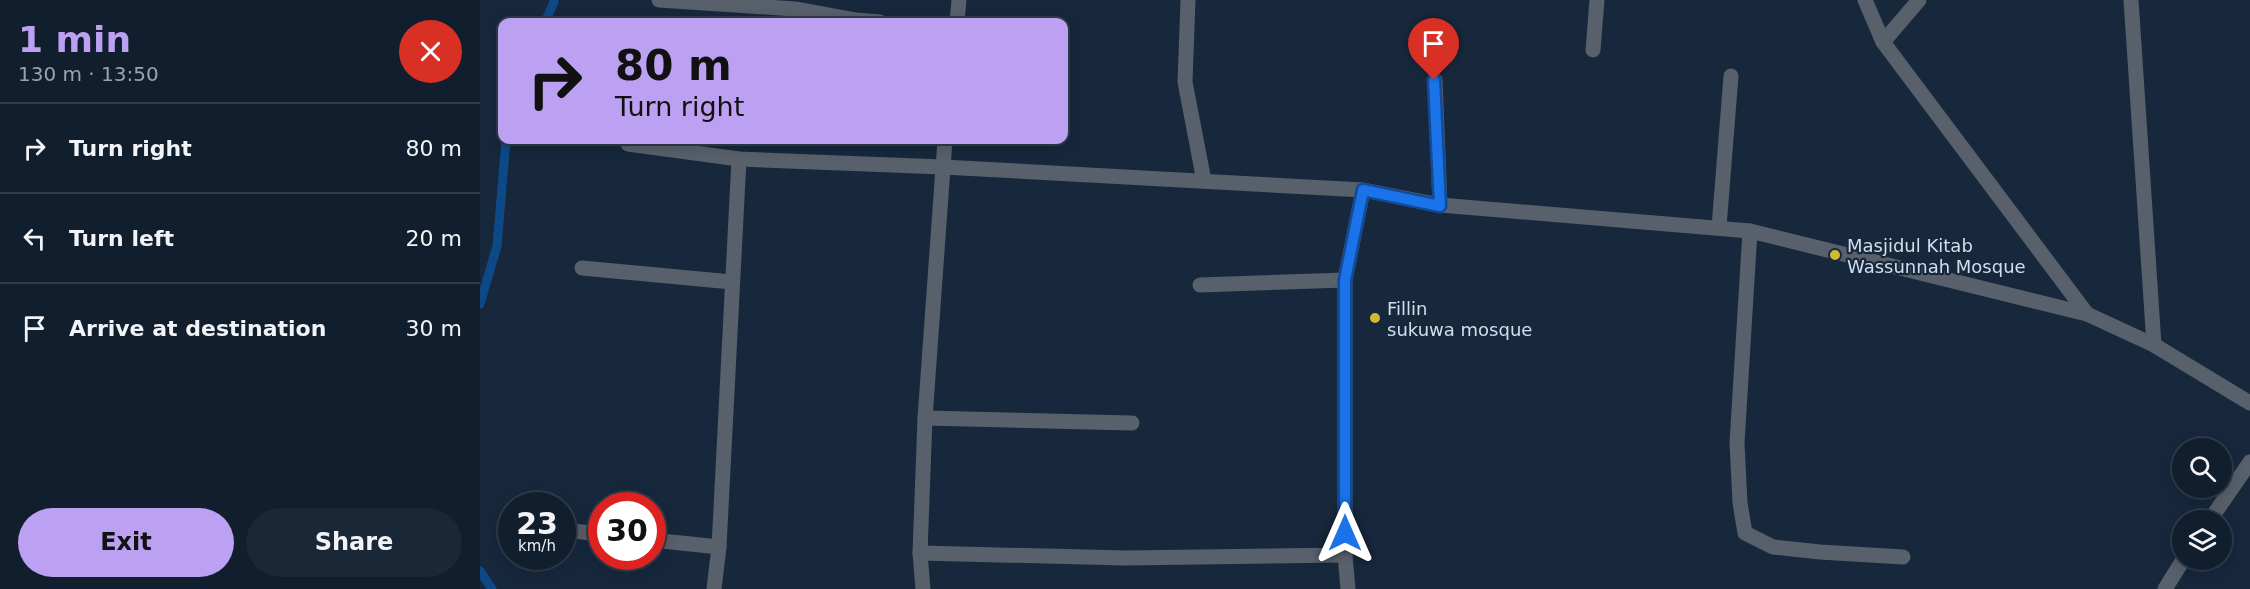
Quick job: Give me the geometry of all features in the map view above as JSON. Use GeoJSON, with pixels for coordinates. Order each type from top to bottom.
{"type":"FeatureCollection","features":[{"type":"Feature","properties":{"kind":"street"},"geometry":{"type":"LineString","coordinates":[[659,0],[795,9],[854,18]]}},
{"type":"Feature","properties":{"kind":"street"},"geometry":{"type":"LineString","coordinates":[[957,18],[959,0]]}},
{"type":"Feature","properties":{"kind":"street"},"geometry":{"type":"LineString","coordinates":[[1188,0],[1185,82],[1204,181]]}},
{"type":"Feature","properties":{"kind":"street"},"geometry":{"type":"LineString","coordinates":[[1593,50],[1597,0]]}},
{"type":"Feature","properties":{"kind":"street"},"geometry":{"type":"LineString","coordinates":[[1865,0],[1883,42],[2087,314]]}},
{"type":"Feature","properties":{"kind":"street"},"geometry":{"type":"LineString","coordinates":[[1883,42],[1919,0]]}},
{"type":"Feature","properties":{"kind":"street"},"geometry":{"type":"LineString","coordinates":[[2131,0],[2154,345]]}},
{"type":"Feature","properties":{"kind":"street"},"geometry":{"type":"LineString","coordinates":[[1719,227],[1731,76]]}},
{"type":"Feature","properties":{"kind":"street"},"geometry":{"type":"LineString","coordinates":[[1434,80],[1440,206]]}},
{"type":"Feature","properties":{"kind":"street"},"geometry":{"type":"LineString","coordinates":[[628,144],[739,159],[943,167],[1363,190],[1440,206],[1750,231],[2087,314],[2154,345],[2250,403]]}},
{"type":"Feature","properties":{"kind":"street"},"geometry":{"type":"LineString","coordinates":[[923,589],[920,553],[925,418],[945,144]]}},
{"type":"Feature","properties":{"kind":"street"},"geometry":{"type":"LineString","coordinates":[[714,589],[719,547],[739,159]]}},
{"type":"Feature","properties":{"kind":"street"},"geometry":{"type":"LineString","coordinates":[[1348,589],[1345,555],[1345,280],[1363,190]]}},
{"type":"Feature","properties":{"kind":"street"},"geometry":{"type":"LineString","coordinates":[[1750,231],[1737,443],[1740,503],[1745,533],[1773,547],[1903,557]]}},
{"type":"Feature","properties":{"kind":"street"},"geometry":{"type":"LineString","coordinates":[[582,268],[732,282]]}},
{"type":"Feature","properties":{"kind":"street"},"geometry":{"type":"LineString","coordinates":[[1200,285],[1345,280]]}},
{"type":"Feature","properties":{"kind":"street"},"geometry":{"type":"LineString","coordinates":[[925,418],[1132,423]]}},
{"type":"Feature","properties":{"kind":"street"},"geometry":{"type":"LineString","coordinates":[[2217,510],[2250,462]]}},
{"type":"Feature","properties":{"kind":"street"},"geometry":{"type":"LineString","coordinates":[[666,541],[719,547]]}},
{"type":"Feature","properties":{"kind":"street"},"geometry":{"type":"LineString","coordinates":[[920,553],[1125,558],[1345,555]]}},
{"type":"Feature","properties":{"kind":"street"},"geometry":{"type":"LineString","coordinates":[[2165,589],[2177,570]]}},
{"type":"Feature","properties":{"kind":"waterway"},"geometry":{"type":"LineString","coordinates":[[547,18],[554,0]]}},
{"type":"Feature","properties":{"kind":"waterway"},"geometry":{"type":"LineString","coordinates":[[480,304],[497,246],[506,144]]}},
{"type":"Feature","properties":{"kind":"waterway"},"geometry":{"type":"LineString","coordinates":[[480,571],[492,589]]}},
{"type":"Feature","properties":{"kind":"place","name":"Masjidul Kitab Wassunnah Mosque"},"geometry":{"type":"Point","coordinates":[1835,255]}},
{"type":"Feature","properties":{"kind":"place","name":"Fillin sukuwa mosque"},"geometry":{"type":"Point","coordinates":[1375,318]}},
{"type":"Feature","properties":{"kind":"route"},"geometry":{"type":"LineString","coordinates":[[1345,533],[1345,280],[1363,190],[1440,206],[1434,80]]}}]}
